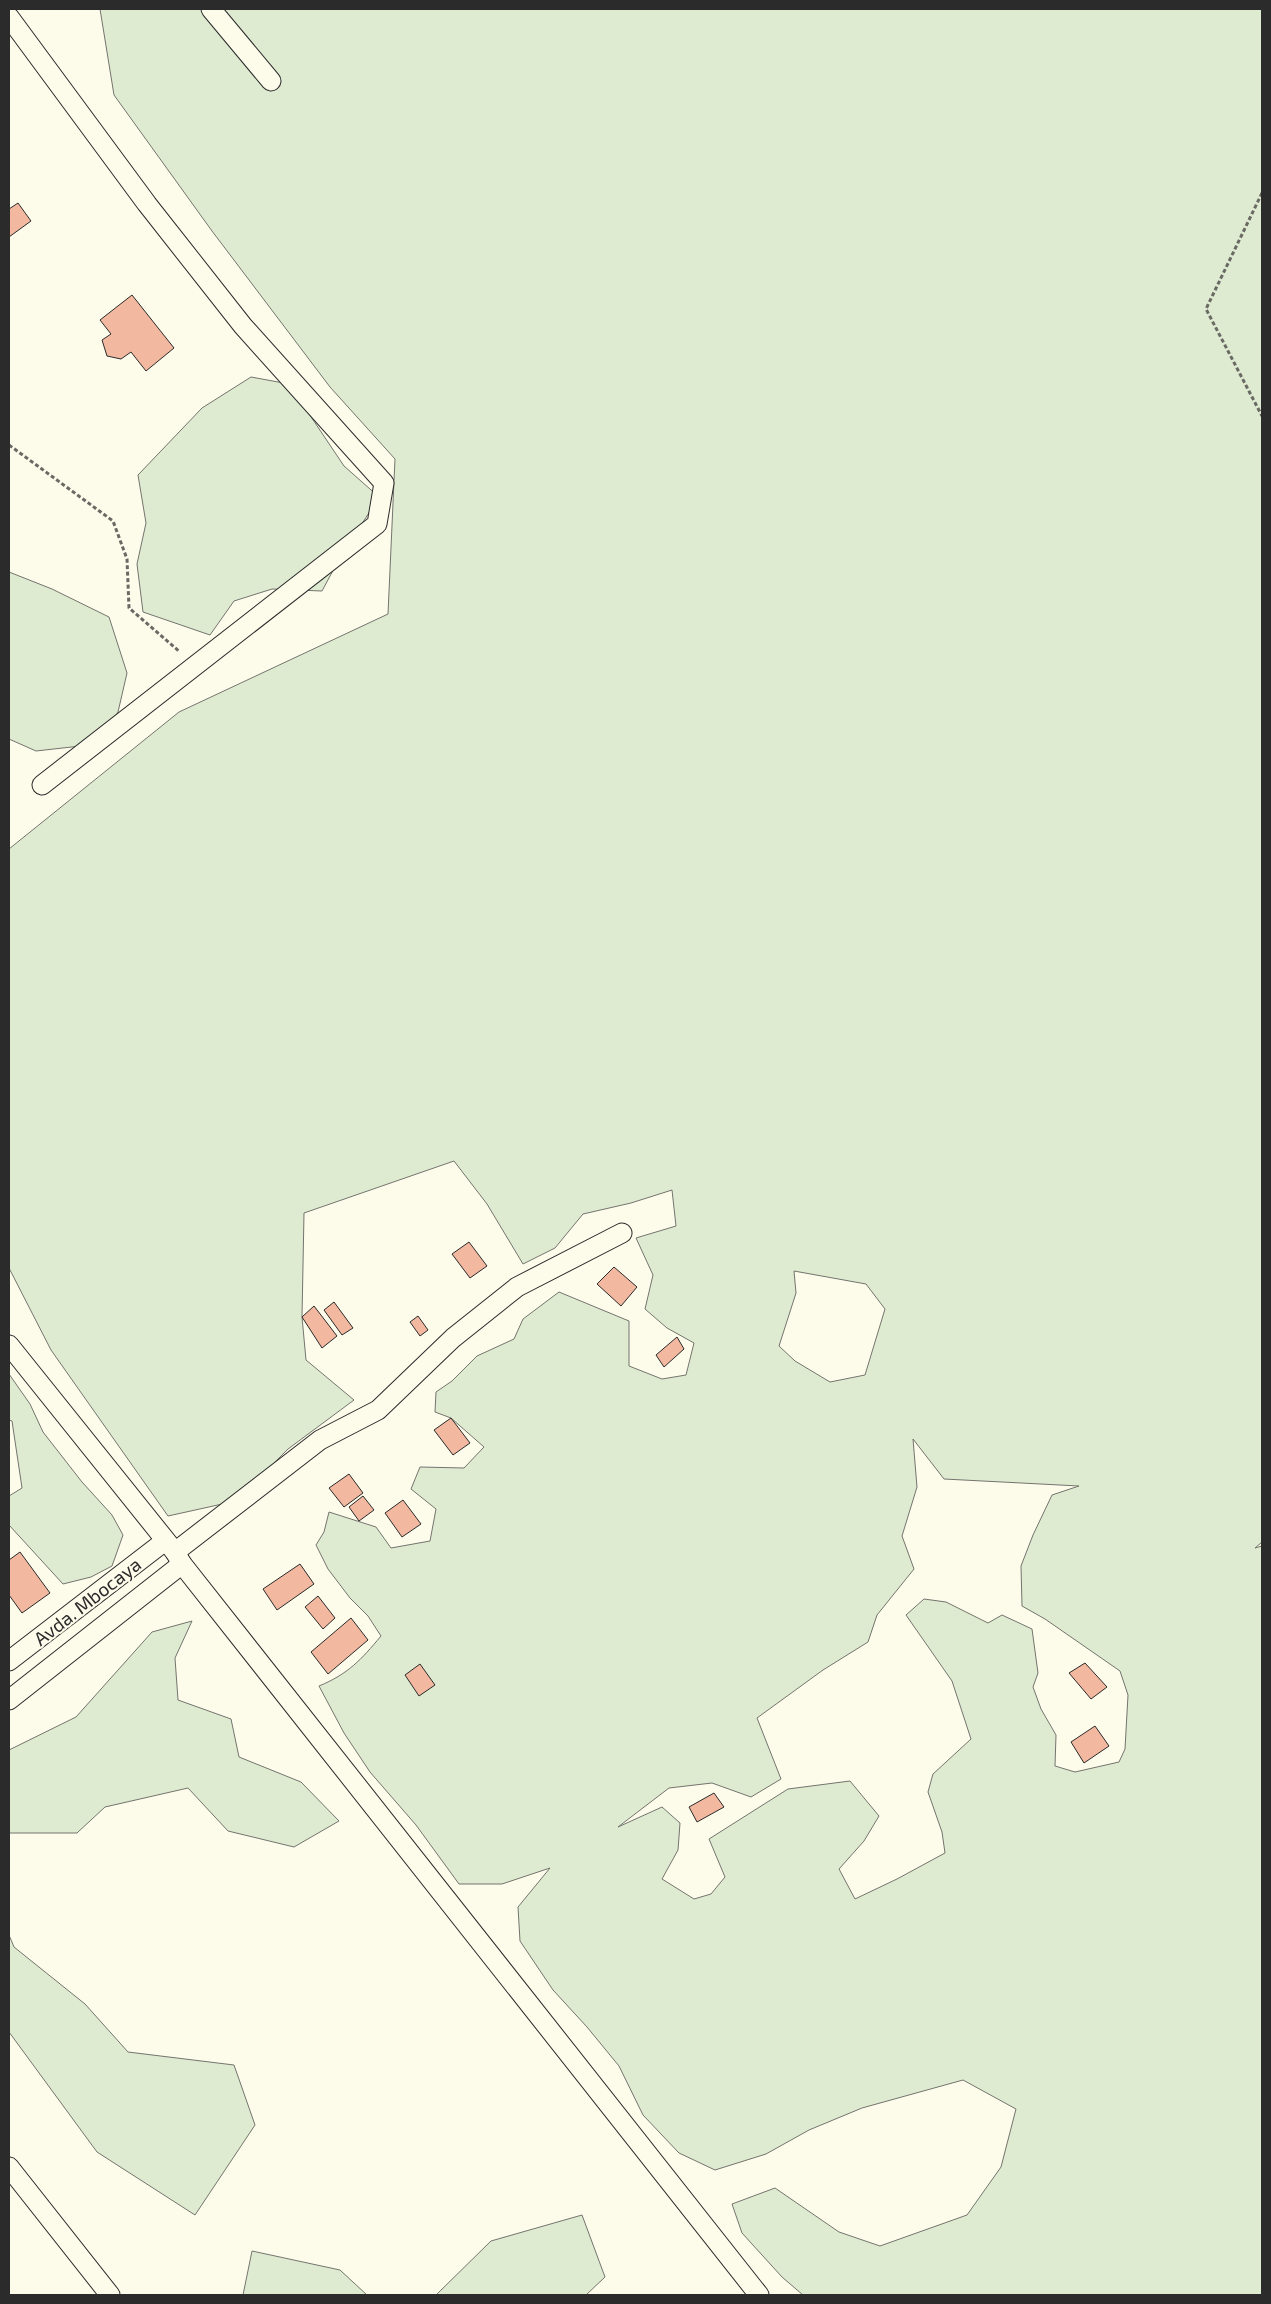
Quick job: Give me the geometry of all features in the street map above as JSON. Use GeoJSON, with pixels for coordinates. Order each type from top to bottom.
{"type":"FeatureCollection","features":[{"type":"Feature","properties":{"kind":"street"},"geometry":{"type":"LineString","coordinates":[[211,9],[271,81]]}},
{"type":"Feature","properties":{"kind":"street"},"geometry":{"type":"LineString","coordinates":[[9,17],[147,204],[243,326],[384,483],[377,524],[42,785]]}},
{"type":"Feature","properties":{"kind":"street"},"geometry":{"type":"LineString","coordinates":[[9,1700],[174,1552],[320,1440],[378,1410],[453,1338],[517,1287],[622,1233]]}},
{"type":"Feature","properties":{"kind":"street"},"geometry":{"type":"LineString","coordinates":[[9,1345],[759,2295]]}},
{"type":"Feature","properties":{"kind":"street","name":"Avda. Mbocaya"},"geometry":{"type":"LineString","coordinates":[[9,1661],[174,1552]]}},
{"type":"Feature","properties":{"kind":"street"},"geometry":{"type":"LineString","coordinates":[[9,2167],[110,2295]]}},
{"type":"Feature","properties":{"kind":"path"},"geometry":{"type":"LineString","coordinates":[[1262,194],[1206,309],[1262,416]]}},
{"type":"Feature","properties":{"kind":"path"},"geometry":{"type":"LineString","coordinates":[[9,445],[113,521],[127,560],[129,608],[195,665]]}},
{"type":"Feature","properties":{"kind":"green space"},"geometry":{"type":"Polygon","coordinates":[[[100,9],[1262,9],[1262,1542],[1255,1548],[1262,1546],[1262,2295],[803,2295],[782,2277],[742,2233],[732,2204],[775,2188],[839,2232],[880,2246],[967,2215],[1001,2167],[1016,2109],[963,2080],[862,2108],[809,2130],[766,2154],[715,2170],[679,2153],[643,2115],[619,2066],[553,1990],[520,1941],[518,1907],[550,1868],[502,1884],[459,1884],[416,1825],[370,1772],[344,1733],[319,1686],[353,1666],[381,1636],[368,1616],[350,1598],[328,1569],[316,1545],[324,1532],[329,1512],[376,1527],[391,1548],[430,1541],[436,1509],[411,1489],[420,1467],[464,1468],[484,1447],[451,1418],[435,1412],[436,1392],[452,1381],[477,1356],[514,1339],[523,1319],[559,1292],[629,1321],[629,1366],[662,1379],[686,1375],[694,1343],[667,1328],[645,1309],[653,1275],[636,1238],[676,1226],[672,1190],[631,1203],[583,1214],[555,1248],[523,1264],[487,1204],[454,1161],[304,1213],[302,1317],[306,1360],[354,1400],[288,1449],[236,1501],[168,1516],[51,1350],[9,1268],[9,849],[179,712],[388,614],[395,459],[330,387],[212,231],[114,95],[100,9]],[[794,1271],[796,1293],[779,1346],[795,1361],[830,1382],[865,1375],[885,1309],[866,1284],[794,1271]],[[913,1439],[917,1487],[902,1536],[914,1569],[877,1615],[868,1642],[823,1670],[757,1718],[781,1779],[751,1797],[712,1783],[669,1788],[618,1827],[662,1807],[680,1823],[678,1850],[662,1879],[694,1899],[711,1894],[725,1877],[709,1839],[788,1789],[850,1781],[879,1816],[864,1841],[839,1869],[855,1899],[945,1853],[942,1832],[928,1792],[933,1774],[971,1739],[952,1681],[906,1615],[924,1599],[946,1602],[988,1623],[1002,1615],[1032,1629],[1038,1673],[1033,1687],[1041,1709],[1056,1735],[1055,1766],[1075,1772],[1119,1762],[1125,1749],[1128,1695],[1120,1671],[1045,1619],[1022,1606],[1021,1566],[1052,1495],[1079,1486],[944,1479],[913,1439]]]}},
{"type":"Feature","properties":{"kind":"green space"},"geometry":{"type":"Polygon","coordinates":[[[251,377],[289,384],[344,466],[379,497],[337,563],[322,591],[272,589],[234,601],[210,635],[143,612],[137,564],[146,523],[138,475],[202,408],[251,377]]]}},
{"type":"Feature","properties":{"kind":"green space"},"geometry":{"type":"Polygon","coordinates":[[[9,572],[52,589],[109,617],[127,673],[118,712],[98,744],[36,751],[9,739],[9,572]]]}},
{"type":"Feature","properties":{"kind":"green space"},"geometry":{"type":"Polygon","coordinates":[[[9,1374],[30,1404],[43,1432],[82,1482],[112,1515],[123,1535],[112,1566],[91,1577],[63,1584],[9,1525],[9,1496],[22,1488],[12,1421],[9,1420],[9,1374]]]}},
{"type":"Feature","properties":{"kind":"green space"},"geometry":{"type":"Polygon","coordinates":[[[192,1621],[175,1658],[178,1700],[231,1719],[239,1757],[301,1782],[339,1821],[294,1847],[228,1831],[188,1788],[105,1807],[77,1833],[9,1833],[9,1750],[76,1717],[152,1632],[192,1621]]]}},
{"type":"Feature","properties":{"kind":"green space"},"geometry":{"type":"Polygon","coordinates":[[[9,1935],[14,1947],[85,2004],[128,2052],[234,2065],[255,2125],[195,2215],[97,2152],[9,2032],[9,1935]]]}},
{"type":"Feature","properties":{"kind":"green space"},"geometry":{"type":"Polygon","coordinates":[[[582,2215],[605,2277],[586,2295],[436,2295],[491,2241],[582,2215]]]}},
{"type":"Feature","properties":{"kind":"green space"},"geometry":{"type":"Polygon","coordinates":[[[252,2251],[340,2270],[367,2295],[243,2295],[252,2251]]]}},
{"type":"Feature","properties":{"kind":"building"},"geometry":{"type":"Polygon","coordinates":[[[18,203],[31,221],[9,237],[9,209],[18,203]]]}},
{"type":"Feature","properties":{"kind":"building"},"geometry":{"type":"Polygon","coordinates":[[[132,295],[174,348],[146,371],[131,352],[121,359],[107,356],[102,340],[111,334],[100,320],[132,295]]]}},
{"type":"Feature","properties":{"kind":"building"},"geometry":{"type":"Polygon","coordinates":[[[469,1242],[487,1266],[470,1278],[452,1254],[469,1242]]]}},
{"type":"Feature","properties":{"kind":"building"},"geometry":{"type":"Polygon","coordinates":[[[614,1267],[637,1287],[621,1306],[597,1284],[614,1267]]]}},
{"type":"Feature","properties":{"kind":"building"},"geometry":{"type":"Polygon","coordinates":[[[334,1302],[353,1328],[342,1335],[324,1310],[334,1302]]]}},
{"type":"Feature","properties":{"kind":"building"},"geometry":{"type":"Polygon","coordinates":[[[314,1306],[337,1336],[322,1348],[302,1317],[314,1306]]]}},
{"type":"Feature","properties":{"kind":"building"},"geometry":{"type":"Polygon","coordinates":[[[418,1316],[428,1330],[420,1336],[410,1322],[418,1316]]]}},
{"type":"Feature","properties":{"kind":"building"},"geometry":{"type":"Polygon","coordinates":[[[677,1337],[684,1349],[664,1367],[656,1355],[677,1337]]]}},
{"type":"Feature","properties":{"kind":"building"},"geometry":{"type":"Polygon","coordinates":[[[451,1418],[470,1443],[453,1455],[434,1430],[451,1418]]]}},
{"type":"Feature","properties":{"kind":"building"},"geometry":{"type":"Polygon","coordinates":[[[349,1474],[363,1493],[344,1507],[329,1488],[349,1474]]]}},
{"type":"Feature","properties":{"kind":"building"},"geometry":{"type":"Polygon","coordinates":[[[363,1496],[374,1510],[359,1521],[349,1507],[363,1496]]]}},
{"type":"Feature","properties":{"kind":"building"},"geometry":{"type":"Polygon","coordinates":[[[403,1500],[421,1524],[402,1537],[385,1513],[403,1500]]]}},
{"type":"Feature","properties":{"kind":"building"},"geometry":{"type":"Polygon","coordinates":[[[20,1552],[50,1593],[22,1613],[9,1595],[9,1560],[20,1552]]]}},
{"type":"Feature","properties":{"kind":"building"},"geometry":{"type":"Polygon","coordinates":[[[300,1564],[314,1584],[277,1610],[263,1589],[300,1564]]]}},
{"type":"Feature","properties":{"kind":"building"},"geometry":{"type":"Polygon","coordinates":[[[318,1596],[335,1618],[323,1629],[305,1607],[318,1596]]]}},
{"type":"Feature","properties":{"kind":"building"},"geometry":{"type":"Polygon","coordinates":[[[351,1618],[368,1640],[328,1674],[311,1652],[351,1618]]]}},
{"type":"Feature","properties":{"kind":"building"},"geometry":{"type":"Polygon","coordinates":[[[1085,1663],[1107,1687],[1091,1699],[1069,1673],[1085,1663]]]}},
{"type":"Feature","properties":{"kind":"building"},"geometry":{"type":"Polygon","coordinates":[[[420,1664],[435,1685],[419,1696],[405,1675],[420,1664]]]}},
{"type":"Feature","properties":{"kind":"building"},"geometry":{"type":"Polygon","coordinates":[[[1095,1726],[1109,1746],[1084,1763],[1071,1742],[1095,1726]]]}},
{"type":"Feature","properties":{"kind":"building"},"geometry":{"type":"Polygon","coordinates":[[[714,1793],[724,1807],[697,1822],[689,1807],[714,1793]]]}}]}
